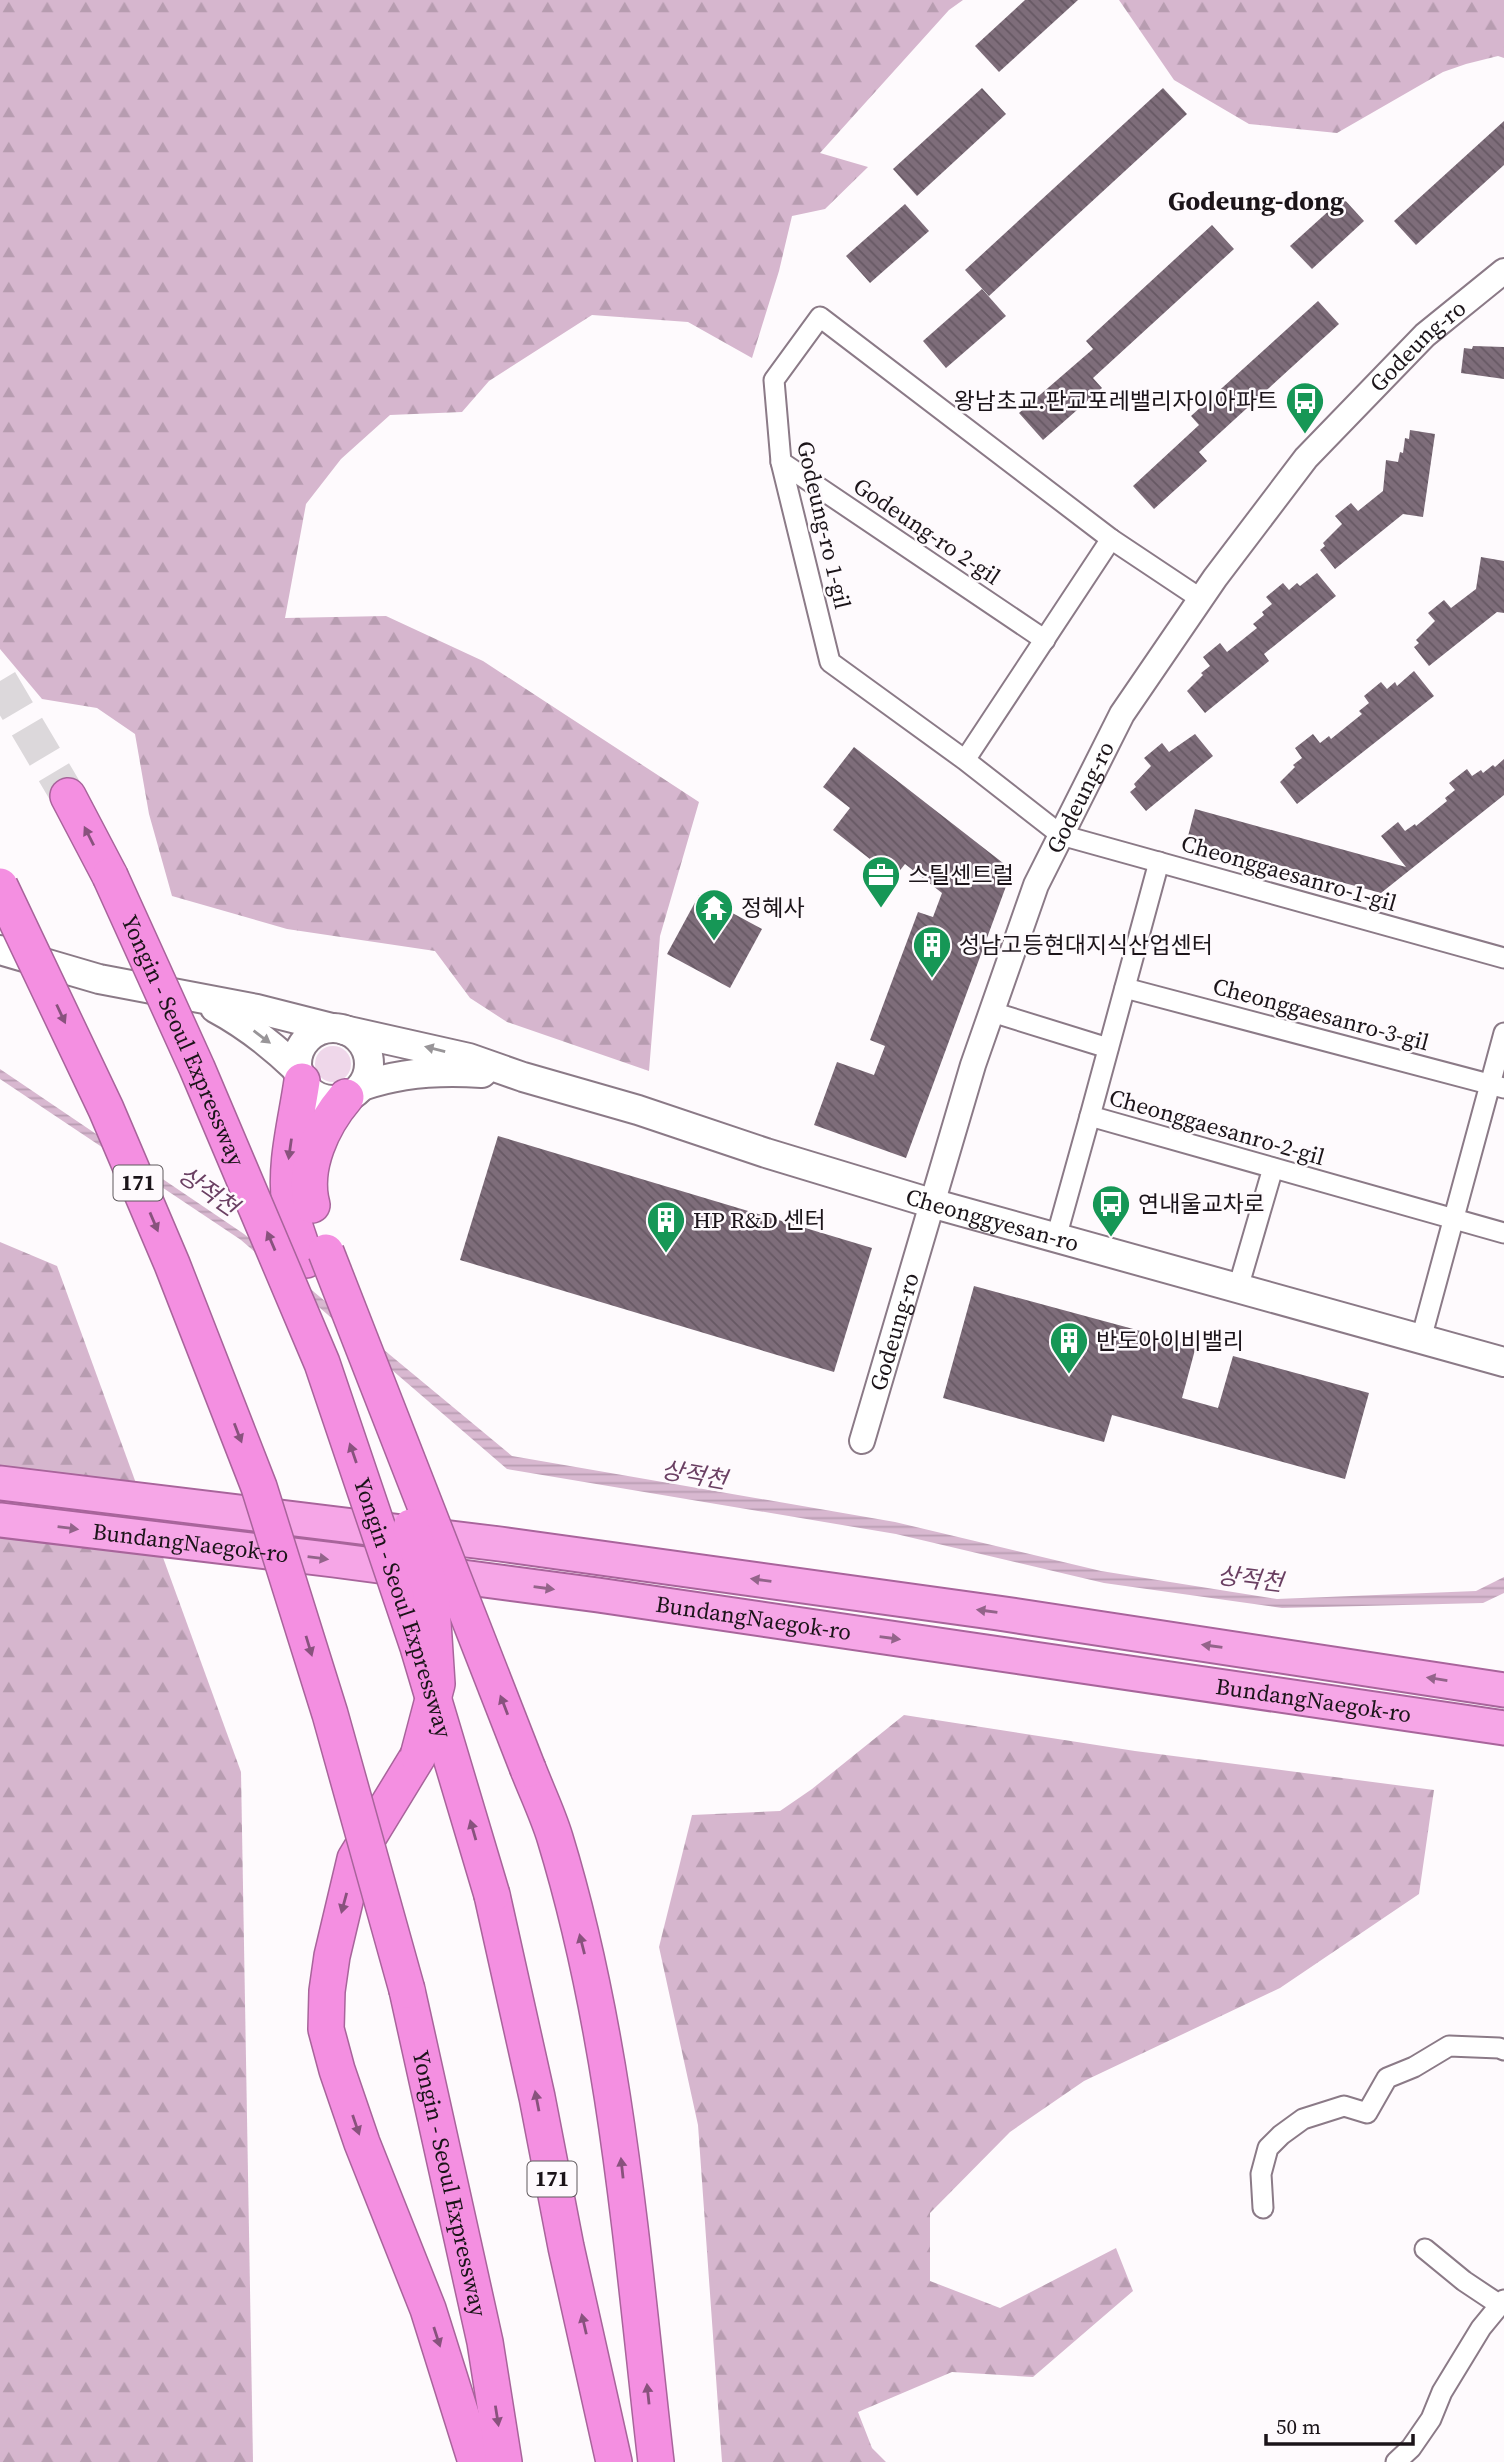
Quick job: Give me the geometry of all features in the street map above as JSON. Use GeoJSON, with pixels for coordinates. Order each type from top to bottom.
{"type":"FeatureCollection","features":[{"type":"Feature","properties":{"kind":"highway","name":"Yongin - Seoul Expressway"},"geometry":{"type":"LineString","coordinates":[[68,796],[110,876],[197,1068],[322,1363],[410,1624],[492,1895],[614,2462]]}},
{"type":"Feature","properties":{"kind":"highway","name":"Yongin - Seoul Expressway"},"geometry":{"type":"LineString","coordinates":[[0,886],[106,1109],[172,1264],[259,1487],[330,1714],[407,1990],[485,2342],[504,2462]]}},
{"type":"Feature","properties":{"kind":"highway"},"geometry":{"type":"LineString","coordinates":[[300,1076],[289,1157],[290,1210],[316,1256],[528,1769],[554,1837],[594,1989],[617,2123],[656,2462]]}},
{"type":"Feature","properties":{"kind":"highway"},"geometry":{"type":"LineString","coordinates":[[354,1091],[326,1125],[310,1170],[309,1195],[316,1256],[406,1509],[431,1591],[437,1684],[418,1756],[355,1859],[332,1955],[326,2029],[362,2143],[428,2309],[476,2462]]}},
{"type":"Feature","properties":{"kind":"highway","name":"BundangNaegok-ro"},"geometry":{"type":"LineString","coordinates":[[0,1483],[513,1546],[998,1613],[1504,1690]]}},
{"type":"Feature","properties":{"kind":"highway","name":"BundangNaegok-ro"},"geometry":{"type":"LineString","coordinates":[[0,1520],[598,1595],[1504,1728]]}},
{"type":"Feature","properties":{"kind":"main road","name":"Cheonggyesan-ro"},"geometry":{"type":"LineString","coordinates":[[0,950],[99,979],[257,1009],[468,1058],[931,1203],[1504,1362]]}},
{"type":"Feature","properties":{"kind":"main road","name":"Cheonggyesan-ro"},"geometry":{"type":"LineString","coordinates":[[181,994],[234,1018],[270,1043],[300,1076]]}},
{"type":"Feature","properties":{"kind":"main road"},"geometry":{"type":"LineString","coordinates":[[338,1029],[362,1042],[368,1053],[368,1075],[354,1091],[337,1100],[313,1094],[300,1076],[298,1058],[302,1046],[310,1037],[320,1030],[338,1029]]}},
{"type":"Feature","properties":{"kind":"main road","name":"Cheonggyesan-ro"},"geometry":{"type":"LineString","coordinates":[[354,1091],[384,1078],[419,1072],[523,1077]]}},
{"type":"Feature","properties":{"kind":"street","name":"Godeung-ro"},"geometry":{"type":"LineString","coordinates":[[862,1441],[931,1203],[1036,885],[1122,714],[1201,599],[1306,458],[1425,335],[1504,271]]}},
{"type":"Feature","properties":{"kind":"street","name":"Godeung-ro 1-gil"},"geometry":{"type":"LineString","coordinates":[[1061,835],[830,662],[781,462],[774,380],[820,317],[1111,539],[1201,599]]}},
{"type":"Feature","properties":{"kind":"street","name":"Godeung-ro 2-gil"},"geometry":{"type":"LineString","coordinates":[[781,462],[1045,640]]}},
{"type":"Feature","properties":{"kind":"street"},"geometry":{"type":"LineString","coordinates":[[965,761],[1111,539]]}},
{"type":"Feature","properties":{"kind":"street","name":"Cheonggaesanro-1-gil"},"geometry":{"type":"LineString","coordinates":[[1061,835],[1504,958]]}},
{"type":"Feature","properties":{"kind":"street","name":"Cheonggaesanro-2-gil"},"geometry":{"type":"LineString","coordinates":[[1159,862],[1090,1116],[1504,1233]]}},
{"type":"Feature","properties":{"kind":"street","name":"Cheonggaesanro-3-gil"},"geometry":{"type":"LineString","coordinates":[[1125,988],[1497,1086]]}},
{"type":"Feature","properties":{"kind":"street"},"geometry":{"type":"LineString","coordinates":[[992,1012],[1108,1048]]}},
{"type":"Feature","properties":{"kind":"street"},"geometry":{"type":"LineString","coordinates":[[1421,1339],[1454,1219],[1497,1086],[1504,1033]]}},
{"type":"Feature","properties":{"kind":"street"},"geometry":{"type":"LineString","coordinates":[[1056,1238],[1090,1116]]}},
{"type":"Feature","properties":{"kind":"street"},"geometry":{"type":"LineString","coordinates":[[1238,1288],[1273,1168]]}},
{"type":"Feature","properties":{"kind":"street"},"geometry":{"type":"LineString","coordinates":[[1263,2208],[1261,2174],[1268,2148],[1303,2119],[1345,2106],[1367,2113],[1387,2078],[1414,2067],[1450,2046],[1504,2050]]}},
{"type":"Feature","properties":{"kind":"street"},"geometry":{"type":"LineString","coordinates":[[1396,2462],[1411,2448],[1431,2419],[1442,2392],[1481,2328],[1502,2302],[1464,2281],[1424,2249]]}},
{"type":"Feature","properties":{"kind":"shaded area"},"geometry":{"type":"Polygon","coordinates":[[[333,1046],[346,1051],[351,1064],[346,1077],[333,1082],[320,1077],[315,1064],[320,1051],[333,1046]]]}},
{"type":"Feature","properties":{"kind":"shaded area"},"geometry":{"type":"Polygon","coordinates":[[[0,1069],[244,1234],[512,1456],[895,1522],[1101,1571],[1277,1599],[1476,1591],[1504,1577],[1504,1593],[1483,1603],[1282,1608],[1104,1583],[896,1534],[507,1469],[241,1240],[0,1079],[0,1069]]]}},
{"type":"Feature","properties":{"kind":"green space"},"geometry":{"type":"Polygon","coordinates":[[[0,0],[963,0],[949,10],[820,153],[868,167],[825,209],[792,216],[779,271],[752,358],[688,322],[592,315],[489,381],[462,412],[390,415],[341,459],[306,504],[285,618],[386,616],[483,661],[699,802],[660,936],[649,1071],[507,1022],[470,998],[435,951],[287,929],[172,896],[149,814],[135,734],[97,708],[42,699],[0,649],[0,0]]]}},
{"type":"Feature","properties":{"kind":"green space"},"geometry":{"type":"Polygon","coordinates":[[[1119,0],[1504,0],[1504,58],[1498,56],[1443,72],[1337,133],[1249,124],[1174,80],[1119,0]]]}},
{"type":"Feature","properties":{"kind":"green space"},"geometry":{"type":"Polygon","coordinates":[[[0,1242],[57,1266],[241,1772],[253,2462],[0,2462],[0,1242]]]}},
{"type":"Feature","properties":{"kind":"green space"},"geometry":{"type":"Polygon","coordinates":[[[904,1715],[1135,1751],[1434,1790],[1419,1894],[1280,1988],[1084,2081],[1010,2132],[930,2213],[930,2281],[1000,2308],[1116,2248],[1133,2291],[1033,2377],[952,2372],[858,2412],[872,2448],[886,2462],[722,2462],[698,2125],[659,1947],[692,1815],[780,1811],[812,1789],[904,1715]]]}},
{"type":"Feature","properties":{"kind":"building"},"geometry":{"type":"Polygon","coordinates":[[[1025,0],[1078,0],[999,72],[975,46],[1025,0]]]}},
{"type":"Feature","properties":{"kind":"building"},"geometry":{"type":"Polygon","coordinates":[[[982,88],[1006,114],[917,196],[893,169],[982,88]]]}},
{"type":"Feature","properties":{"kind":"building"},"geometry":{"type":"Polygon","coordinates":[[[1163,88],[1187,114],[989,296],[965,270],[1163,88]]]}},
{"type":"Feature","properties":{"kind":"building"},"geometry":{"type":"Polygon","coordinates":[[[1504,121],[1504,165],[1416,245],[1394,221],[1504,121]]]}},
{"type":"Feature","properties":{"kind":"building"},"geometry":{"type":"Polygon","coordinates":[[[1343,198],[1364,221],[1312,269],[1290,246],[1343,198]]]}},
{"type":"Feature","properties":{"kind":"building"},"geometry":{"type":"Polygon","coordinates":[[[905,204],[929,231],[870,283],[846,256],[905,204]]]}},
{"type":"Feature","properties":{"kind":"building"},"geometry":{"type":"Polygon","coordinates":[[[1212,225],[1234,249],[1093,378],[1102,388],[1043,440],[1019,413],[1093,349],[1086,341],[1212,225]]]}},
{"type":"Feature","properties":{"kind":"building"},"geometry":{"type":"Polygon","coordinates":[[[982,289],[1006,316],[946,368],[923,341],[982,289]]]}},
{"type":"Feature","properties":{"kind":"building"},"geometry":{"type":"Polygon","coordinates":[[[1318,301],[1339,324],[1199,452],[1207,461],[1154,509],[1133,486],[1199,425],[1191,416],[1318,301]]]}},
{"type":"Feature","properties":{"kind":"building"},"geometry":{"type":"Polygon","coordinates":[[[1473,346],[1504,347],[1504,379],[1461,373],[1464,348],[1472,349],[1473,346]]]}},
{"type":"Feature","properties":{"kind":"building"},"geometry":{"type":"Polygon","coordinates":[[[1410,430],[1435,434],[1423,517],[1403,514],[1335,569],[1320,550],[1325,546],[1323,543],[1342,524],[1335,516],[1351,503],[1358,511],[1383,491],[1386,460],[1398,462],[1400,452],[1403,453],[1405,438],[1409,439],[1410,430]]]}},
{"type":"Feature","properties":{"kind":"building"},"geometry":{"type":"Polygon","coordinates":[[[1481,557],[1504,561],[1504,613],[1497,612],[1429,666],[1414,647],[1419,643],[1416,640],[1435,621],[1428,613],[1444,600],[1451,608],[1476,589],[1481,557]]]}},
{"type":"Feature","properties":{"kind":"building"},"geometry":{"type":"Polygon","coordinates":[[[1317,573],[1336,596],[1264,654],[1269,661],[1205,713],[1187,691],[1210,666],[1203,657],[1220,643],[1227,652],[1257,628],[1253,624],[1272,604],[1266,597],[1283,583],[1289,590],[1297,583],[1300,586],[1317,573]]]}},
{"type":"Feature","properties":{"kind":"building"},"geometry":{"type":"Polygon","coordinates":[[[1414,671],[1434,696],[1297,804],[1280,782],[1302,758],[1295,748],[1313,734],[1320,743],[1329,736],[1331,739],[1362,714],[1359,711],[1369,703],[1364,696],[1381,682],[1387,689],[1395,682],[1397,686],[1414,671]]]}},
{"type":"Feature","properties":{"kind":"building"},"geometry":{"type":"Polygon","coordinates":[[[1195,734],[1213,756],[1146,811],[1130,792],[1151,766],[1144,758],[1162,743],[1169,752],[1195,734]]]}},
{"type":"Feature","properties":{"kind":"building","name":"성남고등현대지식산업센터"},"geometry":{"type":"Polygon","coordinates":[[[854,747],[1012,870],[906,1158],[814,1125],[837,1062],[874,1075],[885,1046],[870,1040],[918,912],[933,917],[942,893],[905,864],[894,878],[833,830],[850,808],[823,787],[854,747]]]}},
{"type":"Feature","properties":{"kind":"building"},"geometry":{"type":"Polygon","coordinates":[[[1504,759],[1504,795],[1381,893],[1187,840],[1195,809],[1406,867],[1381,836],[1398,822],[1405,831],[1415,824],[1416,826],[1447,801],[1445,798],[1455,790],[1449,783],[1467,769],[1472,776],[1481,770],[1483,773],[1493,765],[1495,767],[1504,759]]]}},
{"type":"Feature","properties":{"kind":"building","name":"정혜사"},"geometry":{"type":"Polygon","coordinates":[[[699,895],[762,929],[730,988],[667,954],[699,895]]]}},
{"type":"Feature","properties":{"kind":"building","name":"HP R&D 센터"},"geometry":{"type":"Polygon","coordinates":[[[498,1136],[872,1248],[834,1372],[460,1260],[498,1136]]]}},
{"type":"Feature","properties":{"kind":"building","name":"반도아이비밸리"},"geometry":{"type":"Polygon","coordinates":[[[974,1286],[1196,1346],[1182,1398],[1218,1408],[1233,1356],[1369,1393],[1345,1479],[1112,1415],[1104,1442],[943,1398],[974,1286]]]}},
{"type":"Feature","properties":{"kind":"tunnel"},"geometry":{"type":"LineString","coordinates":[[0,681],[68,796]]}},
{"type":"Feature","properties":{"kind":"place","name":"왕남초교.판교포레밸리자이아파트"},"geometry":{"type":"Point","coordinates":[1305,435]}},
{"type":"Feature","properties":{"kind":"place","name":"스틸센트럴"},"geometry":{"type":"Point","coordinates":[881,909]}},
{"type":"Feature","properties":{"kind":"place","name":"정혜사"},"geometry":{"type":"Point","coordinates":[714,942]}},
{"type":"Feature","properties":{"kind":"place","name":"성남고등현대지식산업센터"},"geometry":{"type":"Point","coordinates":[932,979]}},
{"type":"Feature","properties":{"kind":"place","name":"연내울교차로"},"geometry":{"type":"Point","coordinates":[1111,1238]}},
{"type":"Feature","properties":{"kind":"place","name":"HP R&D 센터"},"geometry":{"type":"Point","coordinates":[666,1254]}},
{"type":"Feature","properties":{"kind":"place","name":"반도아이비밸리"},"geometry":{"type":"Point","coordinates":[1069,1375]}},
{"type":"Feature","properties":{"kind":"district","name":"Godeung-dong"},"geometry":{"type":"Point","coordinates":[1256,201]}},
{"type":"Feature","properties":{"kind":"water label","name":"상적천"},"geometry":{"type":"Point","coordinates":[208,1191]}},
{"type":"Feature","properties":{"kind":"water label","name":"상적천"},"geometry":{"type":"Point","coordinates":[694,1475]}},
{"type":"Feature","properties":{"kind":"water label","name":"상적천"},"geometry":{"type":"Point","coordinates":[1250,1579]}}]}
